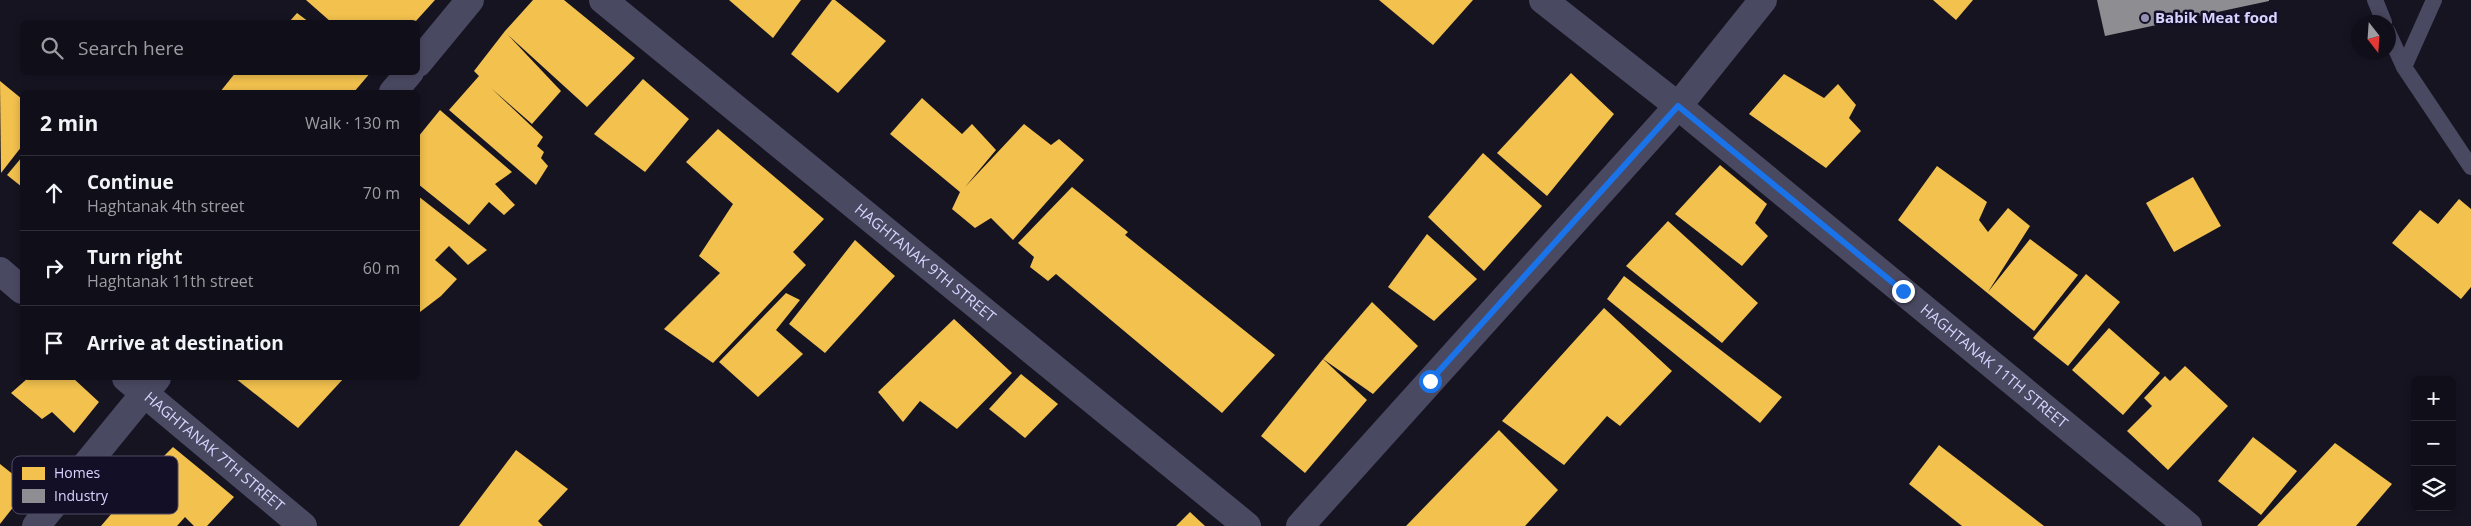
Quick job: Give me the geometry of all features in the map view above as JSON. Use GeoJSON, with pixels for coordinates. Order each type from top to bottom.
{"type":"FeatureCollection","features":[{"type":"Feature","properties":{"kind":"street"},"geometry":{"type":"LineString","coordinates":[[420,61],[470,0]]}},
{"type":"Feature","properties":{"kind":"street","name":"HAGHTANAK 9TH STREET"},"geometry":{"type":"LineString","coordinates":[[603,0],[1247,526]]}},
{"type":"Feature","properties":{"kind":"street","name":"HAGHTANAK 11TH STREET"},"geometry":{"type":"LineString","coordinates":[[1544,0],[1678,106],[2188,526]]}},
{"type":"Feature","properties":{"kind":"street"},"geometry":{"type":"LineString","coordinates":[[1300,526],[1678,106],[1763,0]]}},
{"type":"Feature","properties":{"kind":"street"},"geometry":{"type":"LineString","coordinates":[[395,90],[407,75]]}},
{"type":"Feature","properties":{"kind":"street"},"geometry":{"type":"LineString","coordinates":[[0,271],[20,288]]}},
{"type":"Feature","properties":{"kind":"street"},"geometry":{"type":"LineString","coordinates":[[88,456],[142,383]]}},
{"type":"Feature","properties":{"kind":"street","name":"HAGHTANAK 7TH STREET"},"geometry":{"type":"LineString","coordinates":[[142,383],[303,526]]}},
{"type":"Feature","properties":{"kind":"street"},"geometry":{"type":"LineString","coordinates":[[36,526],[45,514]]}},
{"type":"Feature","properties":{"kind":"lane"},"geometry":{"type":"LineString","coordinates":[[2375,0],[2381,15]]}},
{"type":"Feature","properties":{"kind":"lane"},"geometry":{"type":"LineString","coordinates":[[2404,66],[2434,0]]}},
{"type":"Feature","properties":{"kind":"lane"},"geometry":{"type":"LineString","coordinates":[[2396,49],[2404,66],[2471,166]]}},
{"type":"Feature","properties":{"kind":"building: Homes"},"geometry":{"type":"Polygon","coordinates":[[[306,0],[435,0],[417,20],[329,20],[306,0]]]}},
{"type":"Feature","properties":{"kind":"building: Homes"},"geometry":{"type":"Polygon","coordinates":[[[533,0],[564,0],[635,58],[587,107],[508,35],[561,91],[532,124],[491,88],[543,137],[537,146],[544,152],[541,158],[548,166],[536,185],[449,110],[479,76],[474,71],[505,31],[533,0]]]}},
{"type":"Feature","properties":{"kind":"building: Homes"},"geometry":{"type":"Polygon","coordinates":[[[729,0],[801,0],[773,38],[729,0]]]}},
{"type":"Feature","properties":{"kind":"building: Homes"},"geometry":{"type":"Polygon","coordinates":[[[832,0],[835,0],[886,41],[838,93],[791,54],[832,0]]]}},
{"type":"Feature","properties":{"kind":"building: Homes"},"geometry":{"type":"Polygon","coordinates":[[[1379,0],[1473,0],[1433,45],[1379,0]]]}},
{"type":"Feature","properties":{"kind":"building: Homes"},"geometry":{"type":"Polygon","coordinates":[[[1933,0],[1973,0],[1956,20],[1933,0]]]}},
{"type":"Feature","properties":{"kind":"building: Homes"},"geometry":{"type":"Polygon","coordinates":[[[297,13],[306,20],[291,20],[297,13]]]}},
{"type":"Feature","properties":{"kind":"building: Homes"},"geometry":{"type":"Polygon","coordinates":[[[1571,73],[1614,114],[1547,196],[1497,153],[1571,73]]]}},
{"type":"Feature","properties":{"kind":"building: Homes"},"geometry":{"type":"Polygon","coordinates":[[[1784,74],[1824,98],[1838,84],[1856,105],[1849,118],[1861,131],[1826,168],[1749,114],[1784,74]]]}},
{"type":"Feature","properties":{"kind":"building: Homes"},"geometry":{"type":"Polygon","coordinates":[[[234,75],[368,75],[356,90],[222,90],[234,75]]]}},
{"type":"Feature","properties":{"kind":"building: Homes"},"geometry":{"type":"Polygon","coordinates":[[[643,79],[689,119],[645,172],[594,134],[643,79]]]}},
{"type":"Feature","properties":{"kind":"building: Homes"},"geometry":{"type":"Polygon","coordinates":[[[0,81],[20,97],[20,149],[1,173],[0,81]]]}},
{"type":"Feature","properties":{"kind":"building: Homes"},"geometry":{"type":"Polygon","coordinates":[[[922,98],[962,134],[972,124],[996,150],[965,187],[1024,124],[1051,145],[1059,139],[1084,160],[1013,240],[991,218],[975,228],[952,209],[960,192],[890,134],[922,98]]]}},
{"type":"Feature","properties":{"kind":"building: Homes"},"geometry":{"type":"Polygon","coordinates":[[[440,110],[512,172],[495,184],[515,205],[504,215],[489,202],[469,225],[420,186],[420,135],[440,110]]]}},
{"type":"Feature","properties":{"kind":"building: Homes"},"geometry":{"type":"Polygon","coordinates":[[[718,129],[824,219],[793,252],[806,265],[713,363],[664,329],[720,273],[699,256],[733,204],[686,162],[718,129]]]}},
{"type":"Feature","properties":{"kind":"building: Homes"},"geometry":{"type":"Polygon","coordinates":[[[1483,153],[1542,206],[1484,271],[1428,217],[1483,153]]]}},
{"type":"Feature","properties":{"kind":"building: Homes"},"geometry":{"type":"Polygon","coordinates":[[[20,159],[20,185],[7,175],[20,159]]]}},
{"type":"Feature","properties":{"kind":"building: Homes"},"geometry":{"type":"Polygon","coordinates":[[[1720,165],[1767,204],[1755,223],[1768,236],[1742,266],[1675,214],[1720,165]]]}},
{"type":"Feature","properties":{"kind":"building: Homes"},"geometry":{"type":"Polygon","coordinates":[[[1937,166],[1987,202],[1979,220],[1988,232],[2008,208],[2030,226],[1988,292],[2030,239],[2078,275],[2034,331],[1898,220],[1937,166]]]}},
{"type":"Feature","properties":{"kind":"building: Homes"},"geometry":{"type":"Polygon","coordinates":[[[2193,177],[2221,226],[2174,252],[2146,203],[2193,177]]]}},
{"type":"Feature","properties":{"kind":"building: Homes"},"geometry":{"type":"Polygon","coordinates":[[[1072,187],[1128,232],[1125,235],[1275,355],[1222,413],[1056,274],[1048,281],[1030,267],[1034,257],[1018,243],[1072,187]]]}},
{"type":"Feature","properties":{"kind":"building: Homes"},"geometry":{"type":"Polygon","coordinates":[[[420,198],[487,250],[468,265],[449,246],[435,260],[457,279],[441,296],[420,312],[420,198]]]}},
{"type":"Feature","properties":{"kind":"building: Homes"},"geometry":{"type":"Polygon","coordinates":[[[2459,199],[2471,209],[2471,287],[2461,299],[2392,243],[2420,210],[2438,224],[2459,199]]]}},
{"type":"Feature","properties":{"kind":"building: Homes"},"geometry":{"type":"Polygon","coordinates":[[[1668,221],[1758,303],[1722,343],[1626,266],[1668,221]]]}},
{"type":"Feature","properties":{"kind":"building: Homes"},"geometry":{"type":"Polygon","coordinates":[[[1427,234],[1477,279],[1434,321],[1388,287],[1427,234]]]}},
{"type":"Feature","properties":{"kind":"building: Homes"},"geometry":{"type":"Polygon","coordinates":[[[855,240],[895,276],[825,353],[789,324],[855,240]]]}},
{"type":"Feature","properties":{"kind":"building: Homes"},"geometry":{"type":"Polygon","coordinates":[[[2086,274],[2120,302],[2068,366],[2033,338],[2086,274]]]}},
{"type":"Feature","properties":{"kind":"building: Homes"},"geometry":{"type":"Polygon","coordinates":[[[1624,276],[1782,397],[1760,423],[1607,299],[1624,276]]]}},
{"type":"Feature","properties":{"kind":"building: Homes"},"geometry":{"type":"Polygon","coordinates":[[[786,293],[800,300],[776,330],[803,354],[758,397],[719,362],[786,293]]]}},
{"type":"Feature","properties":{"kind":"building: Homes"},"geometry":{"type":"Polygon","coordinates":[[[1372,302],[1418,346],[1373,394],[1323,359],[1372,302]]]}},
{"type":"Feature","properties":{"kind":"building: Homes"},"geometry":{"type":"Polygon","coordinates":[[[1604,308],[1672,371],[1620,426],[1607,416],[1564,465],[1502,421],[1604,308]]]}},
{"type":"Feature","properties":{"kind":"building: Homes"},"geometry":{"type":"Polygon","coordinates":[[[954,319],[1012,373],[957,429],[920,401],[903,422],[878,392],[954,319]]]}},
{"type":"Feature","properties":{"kind":"building: Homes"},"geometry":{"type":"Polygon","coordinates":[[[2109,328],[2160,373],[2123,415],[2072,370],[2109,328]]]}},
{"type":"Feature","properties":{"kind":"building: Homes"},"geometry":{"type":"Polygon","coordinates":[[[1323,359],[1367,400],[1305,473],[1261,436],[1323,359]]]}},
{"type":"Feature","properties":{"kind":"building: Homes"},"geometry":{"type":"Polygon","coordinates":[[[2185,366],[2228,406],[2168,470],[2127,431],[2152,406],[2144,398],[2165,376],[2170,381],[2185,366]]]}},
{"type":"Feature","properties":{"kind":"building: Homes"},"geometry":{"type":"Polygon","coordinates":[[[1021,374],[1058,404],[1025,438],[989,409],[1021,374]]]}},
{"type":"Feature","properties":{"kind":"building: Homes"},"geometry":{"type":"Polygon","coordinates":[[[26,380],[75,380],[99,402],[74,433],[52,412],[42,419],[11,393],[26,380]]]}},
{"type":"Feature","properties":{"kind":"building: Homes"},"geometry":{"type":"Polygon","coordinates":[[[238,380],[342,380],[298,428],[238,380]]]}},
{"type":"Feature","properties":{"kind":"building: Homes"},"geometry":{"type":"Polygon","coordinates":[[[1499,430],[1558,490],[1525,526],[1406,526],[1499,430]]]}},
{"type":"Feature","properties":{"kind":"building: Homes"},"geometry":{"type":"Polygon","coordinates":[[[2253,437],[2297,471],[2261,515],[2218,481],[2253,437]]]}},
{"type":"Feature","properties":{"kind":"building: Homes"},"geometry":{"type":"Polygon","coordinates":[[[2335,443],[2392,484],[2356,526],[2257,526],[2335,443]]]}},
{"type":"Feature","properties":{"kind":"building: Homes"},"geometry":{"type":"Polygon","coordinates":[[[1939,445],[2044,526],[1962,526],[1909,484],[1939,445]]]}},
{"type":"Feature","properties":{"kind":"building: Homes"},"geometry":{"type":"Polygon","coordinates":[[[173,447],[234,497],[207,526],[194,526],[185,517],[177,526],[101,526],[111,514],[178,514],[178,456],[164,456],[173,447]]]}},
{"type":"Feature","properties":{"kind":"building: Homes"},"geometry":{"type":"Polygon","coordinates":[[[516,450],[568,489],[538,521],[543,526],[459,526],[516,450]]]}},
{"type":"Feature","properties":{"kind":"building: Homes"},"geometry":{"type":"Polygon","coordinates":[[[0,464],[12,474],[12,509],[0,524],[0,464]]]}},
{"type":"Feature","properties":{"kind":"building: Homes"},"geometry":{"type":"Polygon","coordinates":[[[1190,512],[1205,526],[1176,526],[1190,512]]]}},
{"type":"Feature","properties":{"kind":"building: Industry","name":"Babik Meat food"},"geometry":{"type":"Polygon","coordinates":[[[2097,0],[2269,0],[2269,1],[2105,36],[2097,0]]]}},
{"type":"Feature","properties":{"kind":"place","name":"Babik Meat food"},"geometry":{"type":"Point","coordinates":[2145,18]}},
{"type":"Feature","properties":{"kind":"route"},"geometry":{"type":"LineString","coordinates":[[1430,381],[1678,106],[1903,291]]}}]}
